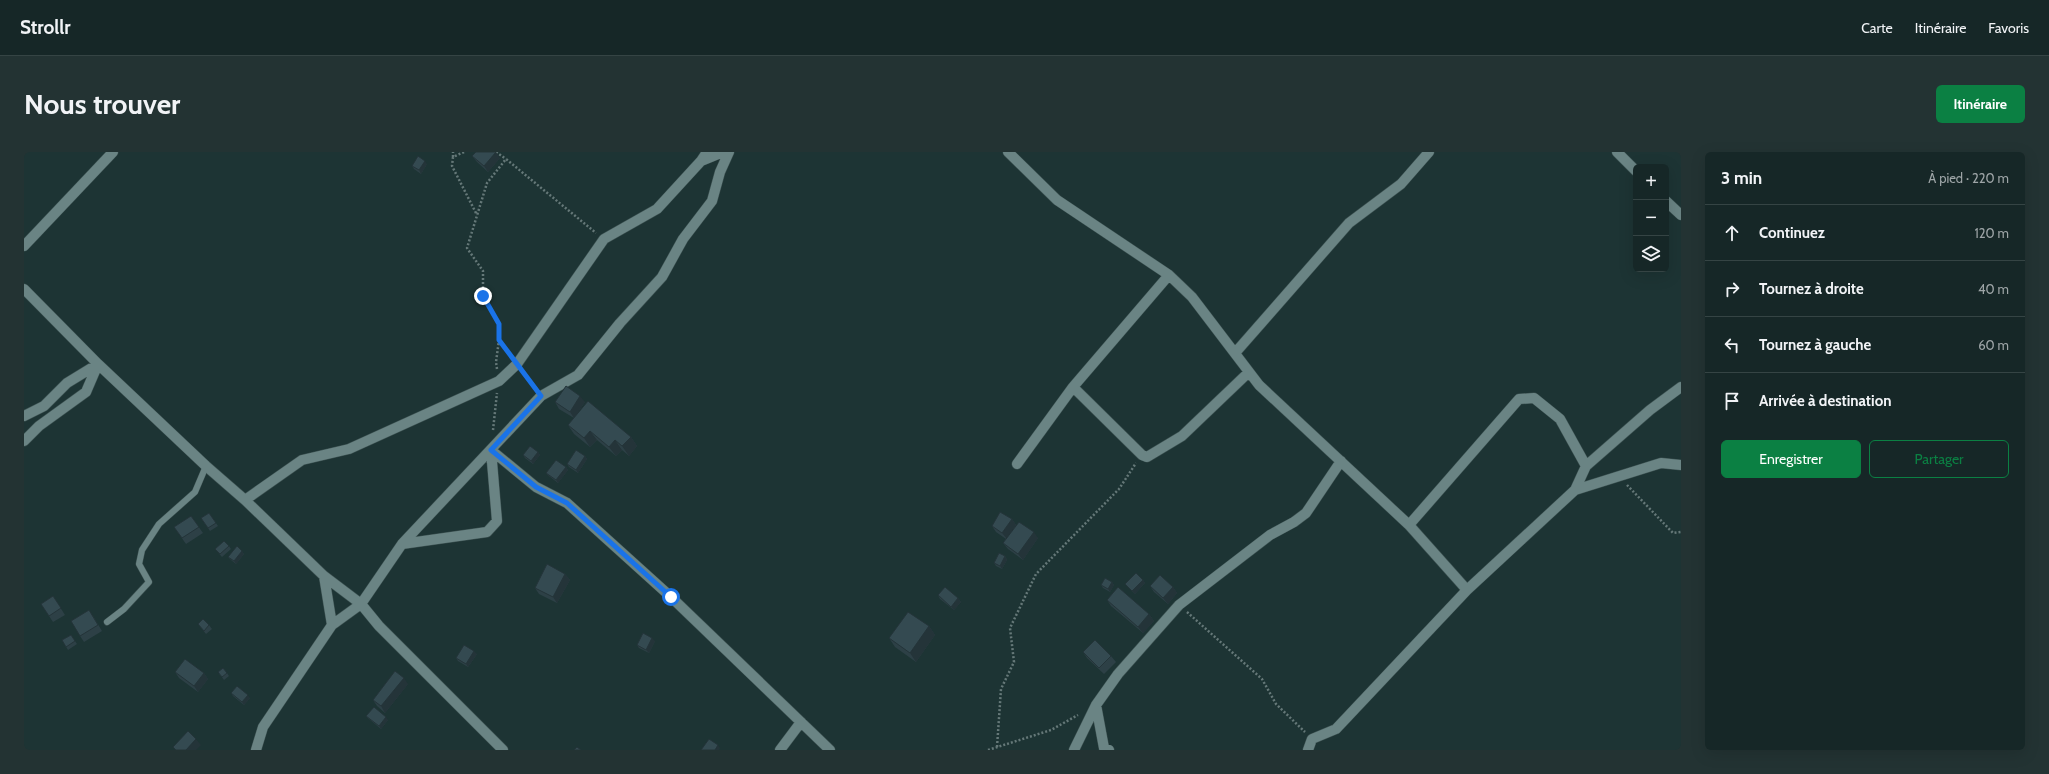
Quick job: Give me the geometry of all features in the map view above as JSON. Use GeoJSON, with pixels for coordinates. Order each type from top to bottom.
{"type":"FeatureCollection","features":[{"type":"Feature","properties":{"kind":"street"},"geometry":{"type":"LineString","coordinates":[[24,246],[113,152]]}},
{"type":"Feature","properties":{"kind":"street"},"geometry":{"type":"LineString","coordinates":[[246,500],[302,460],[356,446],[499,381],[517,364],[604,239],[657,208],[701,161],[706,152]]}},
{"type":"Feature","properties":{"kind":"street"},"geometry":{"type":"LineString","coordinates":[[701,161],[723,152]]}},
{"type":"Feature","properties":{"kind":"street"},"geometry":{"type":"LineString","coordinates":[[256,750],[263,727],[332,625],[361,604],[402,544],[541,396],[578,375],[620,323],[662,276],[683,239],[712,202],[720,172],[729,152]]}},
{"type":"Feature","properties":{"kind":"street"},"geometry":{"type":"LineString","coordinates":[[1008,152],[1057,200],[1169,275],[1192,297],[1259,385],[1409,525],[1467,590]]}},
{"type":"Feature","properties":{"kind":"street"},"geometry":{"type":"LineString","coordinates":[[1235,353],[1349,223],[1401,184],[1429,152]]}},
{"type":"Feature","properties":{"kind":"street"},"geometry":{"type":"LineString","coordinates":[[1617,152],[1633,168]]}},
{"type":"Feature","properties":{"kind":"street"},"geometry":{"type":"LineString","coordinates":[[1669,204],[1681,215]]}},
{"type":"Feature","properties":{"kind":"street"},"geometry":{"type":"LineString","coordinates":[[1017,464],[1073,387],[1169,275]]}},
{"type":"Feature","properties":{"kind":"street"},"geometry":{"type":"LineString","coordinates":[[24,289],[98,364],[206,466],[246,500],[324,576],[361,604],[379,626],[503,750]]}},
{"type":"Feature","properties":{"kind":"street"},"geometry":{"type":"LineString","coordinates":[[24,416],[44,406],[67,383],[98,364]]}},
{"type":"Feature","properties":{"kind":"street"},"geometry":{"type":"LineString","coordinates":[[24,442],[39,426],[86,392],[98,364]]}},
{"type":"Feature","properties":{"kind":"street"},"geometry":{"type":"LineString","coordinates":[[1073,387],[1142,455],[1147,457],[1182,436],[1249,372]]}},
{"type":"Feature","properties":{"kind":"street"},"geometry":{"type":"LineString","coordinates":[[1308,750],[1312,739],[1336,729],[1467,590],[1575,490],[1586,466],[1650,410],[1681,387]]}},
{"type":"Feature","properties":{"kind":"street"},"geometry":{"type":"LineString","coordinates":[[1409,525],[1519,399],[1534,398],[1560,419],[1586,466]]}},
{"type":"Feature","properties":{"kind":"street"},"geometry":{"type":"LineString","coordinates":[[402,544],[488,532],[497,521],[491,450]]}},
{"type":"Feature","properties":{"kind":"street"},"geometry":{"type":"LineString","coordinates":[[491,450],[536,487],[567,503],[671,597],[830,750]]}},
{"type":"Feature","properties":{"kind":"street"},"geometry":{"type":"LineString","coordinates":[[1074,750],[1096,705],[1118,674],[1179,605],[1270,535],[1294,522],[1306,513],[1341,461]]}},
{"type":"Feature","properties":{"kind":"street"},"geometry":{"type":"LineString","coordinates":[[1575,490],[1661,463],[1681,465]]}},
{"type":"Feature","properties":{"kind":"street"},"geometry":{"type":"LineString","coordinates":[[324,576],[332,625]]}},
{"type":"Feature","properties":{"kind":"street"},"geometry":{"type":"LineString","coordinates":[[1096,705],[1104,748],[1108,750]]}},
{"type":"Feature","properties":{"kind":"street"},"geometry":{"type":"LineString","coordinates":[[780,750],[802,722]]}},
{"type":"Feature","properties":{"kind":"lane"},"geometry":{"type":"LineString","coordinates":[[107,622],[124,609],[149,582],[139,564],[142,550],[159,524],[195,492],[206,466]]}},
{"type":"Feature","properties":{"kind":"path"},"geometry":{"type":"LineString","coordinates":[[453,152],[452,166],[477,216]]}},
{"type":"Feature","properties":{"kind":"path"},"geometry":{"type":"LineString","coordinates":[[453,157],[464,152]]}},
{"type":"Feature","properties":{"kind":"path"},"geometry":{"type":"LineString","coordinates":[[496,152],[604,239]]}},
{"type":"Feature","properties":{"kind":"path"},"geometry":{"type":"LineString","coordinates":[[506,159],[488,183],[467,248],[483,271],[483,296],[499,324],[499,340],[541,396]]}},
{"type":"Feature","properties":{"kind":"path"},"geometry":{"type":"LineString","coordinates":[[997,747],[1001,689],[1014,662],[1010,628],[1036,574],[1119,488],[1142,455]]}},
{"type":"Feature","properties":{"kind":"path"},"geometry":{"type":"LineString","coordinates":[[1618,476],[1673,533],[1681,532]]}},
{"type":"Feature","properties":{"kind":"path"},"geometry":{"type":"LineString","coordinates":[[1179,605],[1262,680],[1276,704],[1312,739]]}},
{"type":"Feature","properties":{"kind":"path"},"geometry":{"type":"LineString","coordinates":[[988,750],[1051,730],[1096,705]]}},
{"type":"Feature","properties":{"kind":"building"},"geometry":{"type":"Polygon","coordinates":[[[476,152],[496,152],[484,166],[472,156],[476,152]]]}},
{"type":"Feature","properties":{"kind":"building"},"geometry":{"type":"Polygon","coordinates":[[[418,156],[425,161],[419,170],[412,166],[418,156]]]}},
{"type":"Feature","properties":{"kind":"building"},"geometry":{"type":"Polygon","coordinates":[[[566,386],[580,396],[570,412],[555,402],[566,386]]]}},
{"type":"Feature","properties":{"kind":"building"},"geometry":{"type":"Polygon","coordinates":[[[588,401],[631,437],[622,446],[615,440],[609,447],[590,431],[584,438],[568,425],[588,401]]]}},
{"type":"Feature","properties":{"kind":"building"},"geometry":{"type":"Polygon","coordinates":[[[530,446],[538,452],[531,461],[523,455],[530,446]]]}},
{"type":"Feature","properties":{"kind":"building"},"geometry":{"type":"Polygon","coordinates":[[[576,450],[585,456],[576,470],[567,464],[576,450]]]}},
{"type":"Feature","properties":{"kind":"building"},"geometry":{"type":"Polygon","coordinates":[[[556,460],[566,467],[556,480],[546,473],[556,460]]]}},
{"type":"Feature","properties":{"kind":"building"},"geometry":{"type":"Polygon","coordinates":[[[1000,512],[1012,519],[1002,533],[992,526],[1000,512]]]}},
{"type":"Feature","properties":{"kind":"building"},"geometry":{"type":"Polygon","coordinates":[[[209,513],[216,523],[208,528],[201,518],[209,513]]]}},
{"type":"Feature","properties":{"kind":"building"},"geometry":{"type":"Polygon","coordinates":[[[191,516],[199,527],[182,538],[174,527],[191,516]]]}},
{"type":"Feature","properties":{"kind":"building"},"geometry":{"type":"Polygon","coordinates":[[[1019,522],[1034,532],[1018,554],[1003,543],[1019,522]]]}},
{"type":"Feature","properties":{"kind":"building"},"geometry":{"type":"Polygon","coordinates":[[[224,541],[229,546],[220,554],[215,549],[224,541]]]}},
{"type":"Feature","properties":{"kind":"building"},"geometry":{"type":"Polygon","coordinates":[[[237,546],[242,551],[234,561],[228,557],[237,546]]]}},
{"type":"Feature","properties":{"kind":"building"},"geometry":{"type":"Polygon","coordinates":[[[999,553],[1005,556],[1000,566],[994,563],[999,553]]]}},
{"type":"Feature","properties":{"kind":"building"},"geometry":{"type":"Polygon","coordinates":[[[547,564],[565,574],[553,597],[535,588],[547,564]]]}},
{"type":"Feature","properties":{"kind":"building"},"geometry":{"type":"Polygon","coordinates":[[[1136,573],[1143,580],[1132,591],[1125,584],[1136,573]]]}},
{"type":"Feature","properties":{"kind":"building"},"geometry":{"type":"Polygon","coordinates":[[[1160,575],[1173,587],[1163,598],[1150,586],[1160,575]]]}},
{"type":"Feature","properties":{"kind":"building"},"geometry":{"type":"Polygon","coordinates":[[[1105,578],[1112,582],[1108,589],[1101,585],[1105,578]]]}},
{"type":"Feature","properties":{"kind":"building"},"geometry":{"type":"Polygon","coordinates":[[[945,587],[958,598],[951,607],[938,595],[945,587]]]}},
{"type":"Feature","properties":{"kind":"building"},"geometry":{"type":"Polygon","coordinates":[[[1118,587],[1149,614],[1138,627],[1107,600],[1118,587]]]}},
{"type":"Feature","properties":{"kind":"building"},"geometry":{"type":"Polygon","coordinates":[[[53,596],[61,608],[49,616],[41,604],[53,596]]]}},
{"type":"Feature","properties":{"kind":"building"},"geometry":{"type":"Polygon","coordinates":[[[89,610],[98,625],[80,636],[71,621],[89,610]]]}},
{"type":"Feature","properties":{"kind":"building"},"geometry":{"type":"Polygon","coordinates":[[[908,612],[929,626],[910,653],[889,638],[908,612]]]}},
{"type":"Feature","properties":{"kind":"building"},"geometry":{"type":"Polygon","coordinates":[[[203,619],[209,625],[204,631],[198,624],[203,619]]]}},
{"type":"Feature","properties":{"kind":"building"},"geometry":{"type":"Polygon","coordinates":[[[643,633],[652,638],[646,650],[637,645],[643,633]]]}},
{"type":"Feature","properties":{"kind":"building"},"geometry":{"type":"Polygon","coordinates":[[[71,635],[75,641],[66,647],[62,640],[71,635]]]}},
{"type":"Feature","properties":{"kind":"building"},"geometry":{"type":"Polygon","coordinates":[[[1095,640],[1111,656],[1099,668],[1083,652],[1095,640]]]}},
{"type":"Feature","properties":{"kind":"building"},"geometry":{"type":"Polygon","coordinates":[[[464,645],[474,651],[466,664],[456,658],[464,645]]]}},
{"type":"Feature","properties":{"kind":"building"},"geometry":{"type":"Polygon","coordinates":[[[185,659],[204,673],[194,686],[175,672],[185,659]]]}},
{"type":"Feature","properties":{"kind":"building"},"geometry":{"type":"Polygon","coordinates":[[[223,668],[227,673],[222,677],[218,672],[223,668]]]}},
{"type":"Feature","properties":{"kind":"building"},"geometry":{"type":"Polygon","coordinates":[[[395,671],[404,678],[381,706],[373,700],[395,671]]]}},
{"type":"Feature","properties":{"kind":"building"},"geometry":{"type":"Polygon","coordinates":[[[237,686],[248,695],[242,702],[231,693],[237,686]]]}},
{"type":"Feature","properties":{"kind":"building"},"geometry":{"type":"Polygon","coordinates":[[[374,707],[386,717],[379,726],[366,716],[374,707]]]}},
{"type":"Feature","properties":{"kind":"building"},"geometry":{"type":"Polygon","coordinates":[[[188,731],[196,739],[186,750],[176,750],[173,747],[188,731]]]}},
{"type":"Feature","properties":{"kind":"building"},"geometry":{"type":"Polygon","coordinates":[[[709,739],[718,745],[715,750],[701,750],[709,739]]]}},
{"type":"Feature","properties":{"kind":"building"},"geometry":{"type":"Polygon","coordinates":[[[577,747],[581,750],[574,750],[577,747]]]}},
{"type":"Feature","properties":{"kind":"route"},"geometry":{"type":"LineString","coordinates":[[483,296],[499,324],[499,340],[541,396],[491,450],[536,487],[567,503],[671,597]]}}]}
